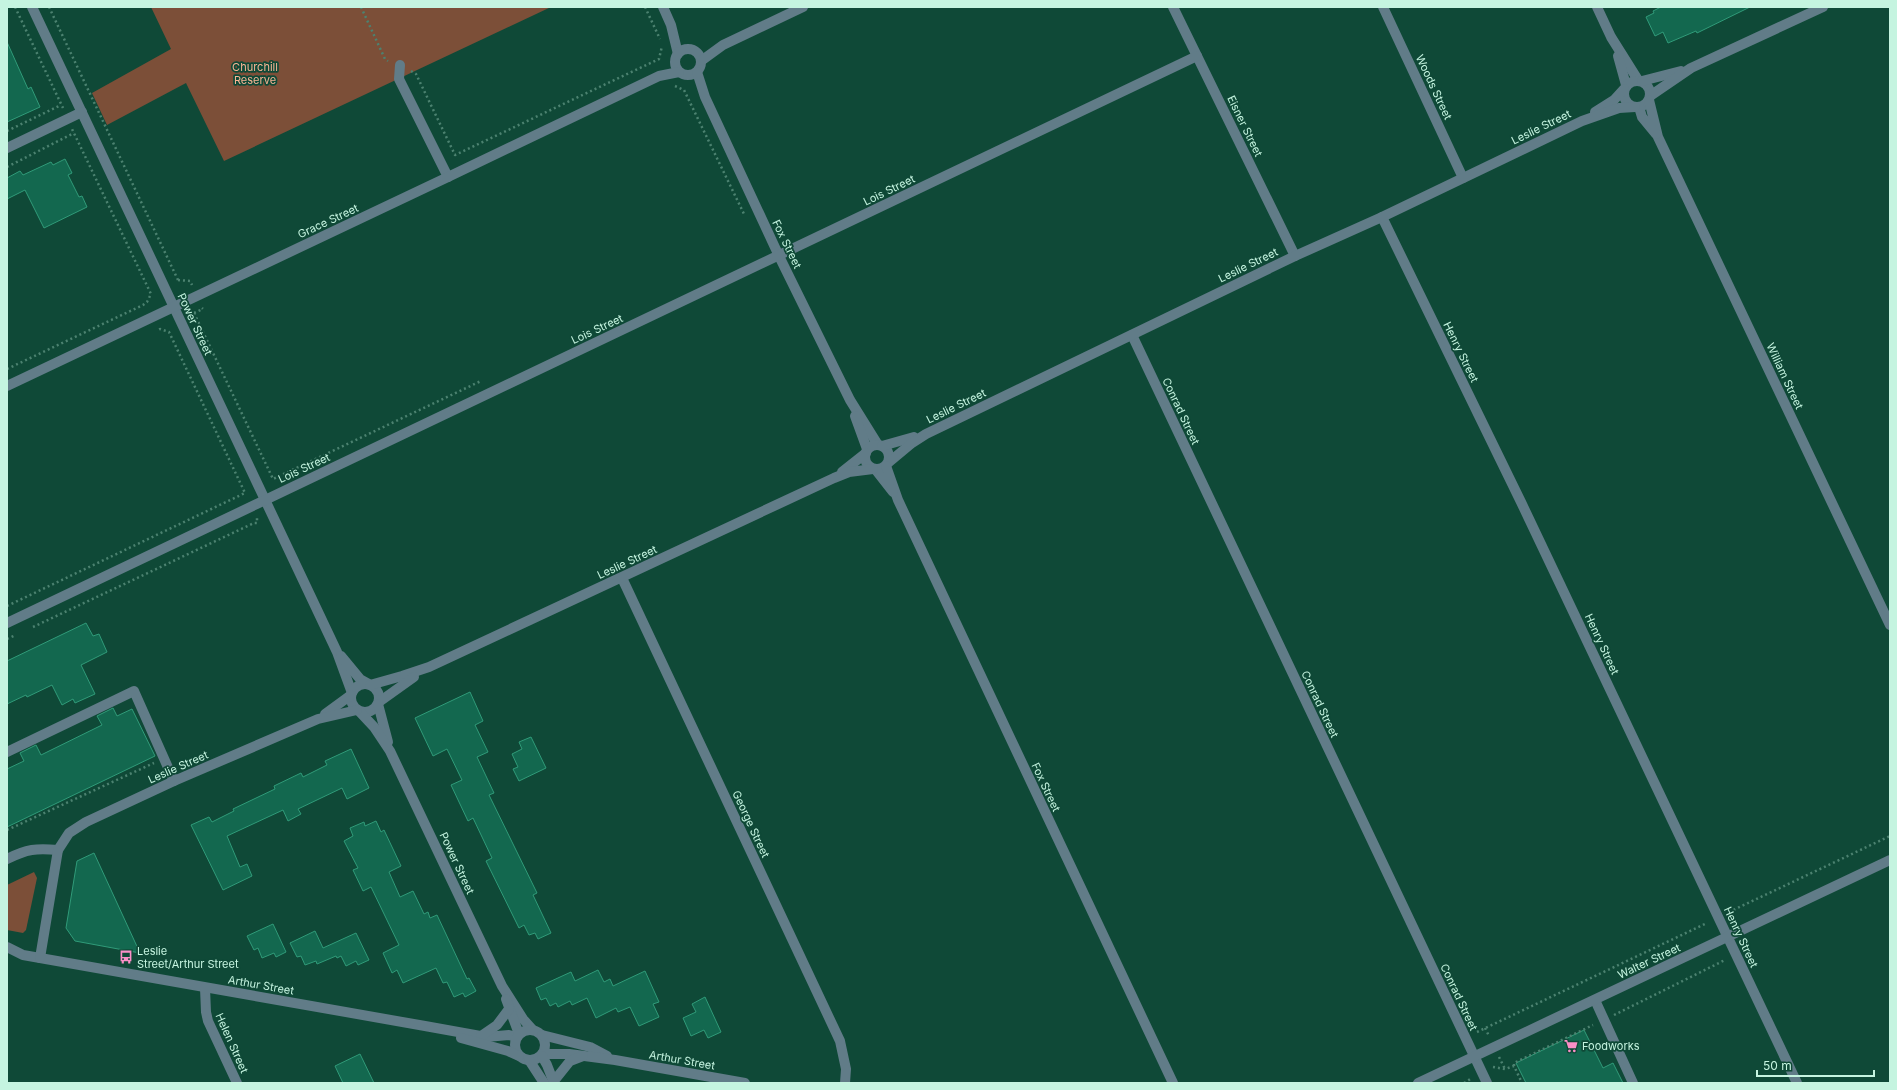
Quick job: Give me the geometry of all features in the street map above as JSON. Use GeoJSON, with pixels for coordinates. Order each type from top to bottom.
{"type":"FeatureCollection","features":[{"type":"Feature","properties":{"kind":"street","name":"Power Street"},"geometry":{"type":"LineString","coordinates":[[32,7],[338,652],[352,694]]}},
{"type":"Feature","properties":{"kind":"street"},"geometry":{"type":"LineString","coordinates":[[663,7],[671,25],[676,57]]}},
{"type":"Feature","properties":{"kind":"street"},"geometry":{"type":"LineString","coordinates":[[695,54],[723,45],[803,7]]}},
{"type":"Feature","properties":{"kind":"street","name":"Eisner Street"},"geometry":{"type":"LineString","coordinates":[[1173,7],[1295,256]]}},
{"type":"Feature","properties":{"kind":"street","name":"Woods Street"},"geometry":{"type":"LineString","coordinates":[[1383,7],[1463,178]]}},
{"type":"Feature","properties":{"kind":"street"},"geometry":{"type":"LineString","coordinates":[[1597,7],[1611,37],[1640,81],[1649,87],[1649,98]]}},
{"type":"Feature","properties":{"kind":"street"},"geometry":{"type":"LineString","coordinates":[[1625,87],[1630,82],[1640,81],[1691,68],[1823,7]]}},
{"type":"Feature","properties":{"kind":"street"},"geometry":{"type":"LineString","coordinates":[[671,25],[695,54]]}},
{"type":"Feature","properties":{"kind":"street"},"geometry":{"type":"LineString","coordinates":[[1611,37],[1625,87],[1624,98],[1630,105],[1637,107],[1691,68]]}},
{"type":"Feature","properties":{"kind":"street"},"geometry":{"type":"LineString","coordinates":[[688,73],[695,54]]}},
{"type":"Feature","properties":{"kind":"street","name":"Grace Street"},"geometry":{"type":"LineString","coordinates":[[664,73],[676,57],[695,54]]}},
{"type":"Feature","properties":{"kind":"street","name":"Lois Street"},"geometry":{"type":"LineString","coordinates":[[7,623],[1197,56]]}},
{"type":"Feature","properties":{"kind":"street","name":"Fox Street"},"geometry":{"type":"LineString","coordinates":[[676,57],[675,64],[688,73],[704,97],[779,256],[850,400],[880,445]]}},
{"type":"Feature","properties":{"kind":"street"},"geometry":{"type":"LineString","coordinates":[[400,65],[399,79],[448,177]]}},
{"type":"Feature","properties":{"kind":"street","name":"Grace Street"},"geometry":{"type":"LineString","coordinates":[[7,386],[664,73],[688,73]]}},
{"type":"Feature","properties":{"kind":"street","name":"Leslie Street"},"geometry":{"type":"LineString","coordinates":[[1582,121],[1614,100],[1625,87]]}},
{"type":"Feature","properties":{"kind":"street","name":"William Street"},"geometry":{"type":"LineString","coordinates":[[1649,98],[1658,137],[1890,625]]}},
{"type":"Feature","properties":{"kind":"street","name":"Leslie Street"},"geometry":{"type":"LineString","coordinates":[[887,464],[905,448],[926,434],[1295,256],[1382,217],[1582,121],[1619,108],[1637,107]]}},
{"type":"Feature","properties":{"kind":"street","name":"William Street"},"geometry":{"type":"LineString","coordinates":[[1637,107],[1642,117],[1658,137]]}},
{"type":"Feature","properties":{"kind":"street"},"geometry":{"type":"LineString","coordinates":[[7,148],[82,112]]}},
{"type":"Feature","properties":{"kind":"street","name":"Henry Street"},"geometry":{"type":"LineString","coordinates":[[1382,217],[1514,488],[1797,1083]]}},
{"type":"Feature","properties":{"kind":"street","name":"Conrad Street"},"geometry":{"type":"LineString","coordinates":[[1132,335],[1487,1083]]}},
{"type":"Feature","properties":{"kind":"street","name":"Fox Street"},"geometry":{"type":"LineString","coordinates":[[850,400],[866,451]]}},
{"type":"Feature","properties":{"kind":"street","name":"Leslie Street"},"geometry":{"type":"LineString","coordinates":[[880,445],[895,443],[926,434]]}},
{"type":"Feature","properties":{"kind":"street"},"geometry":{"type":"LineString","coordinates":[[880,445],[888,451],[889,455],[887,464],[880,469],[874,469],[865,460],[866,451],[880,445]]}},
{"type":"Feature","properties":{"kind":"street","name":"Leslie Street"},"geometry":{"type":"LineString","coordinates":[[834,478],[866,451]]}},
{"type":"Feature","properties":{"kind":"street","name":"Fox Street"},"geometry":{"type":"LineString","coordinates":[[887,464],[898,500],[1173,1083]]}},
{"type":"Feature","properties":{"kind":"street","name":"Leslie Street"},"geometry":{"type":"LineString","coordinates":[[369,684],[402,676],[429,667],[834,478],[849,472],[874,469]]}},
{"type":"Feature","properties":{"kind":"street","name":"Fox Street"},"geometry":{"type":"LineString","coordinates":[[874,469],[898,500]]}},
{"type":"Feature","properties":{"kind":"street","name":"George Street"},"geometry":{"type":"LineString","coordinates":[[622,578],[840,1041],[846,1069],[845,1083]]}},
{"type":"Feature","properties":{"kind":"street","name":"Power Street"},"geometry":{"type":"LineString","coordinates":[[338,652],[360,679],[369,684]]}},
{"type":"Feature","properties":{"kind":"street","name":"Leslie Street"},"geometry":{"type":"LineString","coordinates":[[379,703],[403,684],[429,667]]}},
{"type":"Feature","properties":{"kind":"street"},"geometry":{"type":"LineString","coordinates":[[369,684],[379,694],[379,703],[372,711],[363,712],[358,710],[352,704],[352,694],[360,685],[369,684]]}},
{"type":"Feature","properties":{"kind":"street"},"geometry":{"type":"LineString","coordinates":[[7,752],[134,691],[174,781]]}},
{"type":"Feature","properties":{"kind":"street","name":"Leslie Street"},"geometry":{"type":"LineString","coordinates":[[318,719],[352,694]]}},
{"type":"Feature","properties":{"kind":"street","name":"Power Street"},"geometry":{"type":"LineString","coordinates":[[379,703],[390,751]]}},
{"type":"Feature","properties":{"kind":"street","name":"Power Street"},"geometry":{"type":"LineString","coordinates":[[358,710],[374,727],[390,751],[502,986],[522,1018],[532,1029]]}},
{"type":"Feature","properties":{"kind":"street","name":"Leslie Street"},"geometry":{"type":"LineString","coordinates":[[40,958],[58,850],[63,840],[78,827],[174,781],[318,719],[358,710]]}},
{"type":"Feature","properties":{"kind":"street"},"geometry":{"type":"LineString","coordinates":[[7,859],[30,849],[42,848],[58,850]]}},
{"type":"Feature","properties":{"kind":"street","name":"Walter Street"},"geometry":{"type":"LineString","coordinates":[[1418,1083],[1728,938],[1890,860]]}},
{"type":"Feature","properties":{"kind":"street","name":"Arthur Street"},"geometry":{"type":"LineString","coordinates":[[7,948],[22,955]]}},
{"type":"Feature","properties":{"kind":"street","name":"Arthur Street"},"geometry":{"type":"LineString","coordinates":[[7,956],[22,955],[40,958],[481,1036],[518,1036]]}},
{"type":"Feature","properties":{"kind":"street","name":"Power Street"},"geometry":{"type":"LineString","coordinates":[[502,986],[518,1036]]}},
{"type":"Feature","properties":{"kind":"street","name":"Helen Street"},"geometry":{"type":"LineString","coordinates":[[205,988],[208,1021],[237,1083]]}},
{"type":"Feature","properties":{"kind":"street"},"geometry":{"type":"LineString","coordinates":[[1595,1000],[1633,1083]]}},
{"type":"Feature","properties":{"kind":"street"},"geometry":{"type":"LineString","coordinates":[[481,1036],[497,1025],[509,1009]]}},
{"type":"Feature","properties":{"kind":"street","name":"Arthur Street"},"geometry":{"type":"LineString","coordinates":[[425,1026],[520,1056]]}},
{"type":"Feature","properties":{"kind":"street"},"geometry":{"type":"LineString","coordinates":[[532,1029],[542,1034],[546,1044],[542,1055],[547,1065],[550,1082],[530,1060],[520,1056],[515,1046],[518,1036],[527,1030],[532,1029]]}},
{"type":"Feature","properties":{"kind":"street","name":"Arthur Street"},"geometry":{"type":"LineString","coordinates":[[542,1034],[590,1047],[615,1060]]}},
{"type":"Feature","properties":{"kind":"street","name":"Arthur Street"},"geometry":{"type":"LineString","coordinates":[[542,1055],[569,1054],[615,1060],[745,1083]]}},
{"type":"Feature","properties":{"kind":"street"},"geometry":{"type":"LineString","coordinates":[[530,1060],[542,1055]]}},
{"type":"Feature","properties":{"kind":"street"},"geometry":{"type":"LineString","coordinates":[[550,1082],[570,1061],[583,1056]]}},
{"type":"Feature","properties":{"kind":"path"},"geometry":{"type":"LineString","coordinates":[[7,369],[143,305],[147,302],[151,294],[15,7]]}},
{"type":"Feature","properties":{"kind":"path"},"geometry":{"type":"LineString","coordinates":[[49,7],[178,280]]}},
{"type":"Feature","properties":{"kind":"path"},"geometry":{"type":"LineString","coordinates":[[361,7],[385,59],[416,74],[455,155],[659,59]]}},
{"type":"Feature","properties":{"kind":"path"},"geometry":{"type":"LineString","coordinates":[[645,7],[662,44],[659,59],[664,73],[673,86],[684,90],[746,220]]}},
{"type":"Feature","properties":{"kind":"path"},"geometry":{"type":"LineString","coordinates":[[7,131],[61,105]]}},
{"type":"Feature","properties":{"kind":"path"},"geometry":{"type":"LineString","coordinates":[[7,166],[74,133]]}},
{"type":"Feature","properties":{"kind":"path"},"geometry":{"type":"LineString","coordinates":[[194,313],[273,480],[485,379]]}},
{"type":"Feature","properties":{"kind":"path"},"geometry":{"type":"LineString","coordinates":[[165,330],[166,326]]}},
{"type":"Feature","properties":{"kind":"path"},"geometry":{"type":"LineString","coordinates":[[7,606],[245,493],[169,332],[160,329]]}},
{"type":"Feature","properties":{"kind":"path"},"geometry":{"type":"LineString","coordinates":[[7,830],[165,759]]}},
{"type":"Feature","properties":{"kind":"path"},"geometry":{"type":"LineString","coordinates":[[1465,1038],[1890,836]]}},
{"type":"Feature","properties":{"kind":"path"},"geometry":{"type":"LineString","coordinates":[[1514,1066],[1514,1063],[1725,960]]}},
{"type":"Feature","properties":{"kind":"green space","name":"Churchill Reserve"},"geometry":{"type":"Polygon","coordinates":[[[151,7],[551,7],[224,161],[186,83],[107,125],[92,93],[171,49],[151,7]]]}},
{"type":"Feature","properties":{"kind":"green space"},"geometry":{"type":"Polygon","coordinates":[[[34,872],[37,878],[26,930],[23,933],[7,930],[7,885],[34,872]]]}},
{"type":"Feature","properties":{"kind":"building"},"geometry":{"type":"Polygon","coordinates":[[[1661,7],[1750,7],[1697,33],[1696,31],[1668,43],[1663,32],[1655,36],[1646,17],[1661,7]]]}},
{"type":"Feature","properties":{"kind":"building"},"geometry":{"type":"Polygon","coordinates":[[[7,42],[28,89],[31,87],[40,107],[7,122],[7,42]]]}},
{"type":"Feature","properties":{"kind":"building"},"geometry":{"type":"Polygon","coordinates":[[[65,159],[72,173],[68,175],[79,197],[82,196],[87,207],[44,228],[25,190],[7,199],[7,178],[20,171],[23,175],[51,162],[53,165],[65,159]]]}},
{"type":"Feature","properties":{"kind":"building"},"geometry":{"type":"Polygon","coordinates":[[[86,623],[93,636],[99,634],[107,652],[81,665],[95,694],[75,703],[73,699],[62,705],[52,685],[27,697],[26,695],[7,704],[7,661],[86,623]]]}},
{"type":"Feature","properties":{"kind":"building"},"geometry":{"type":"Polygon","coordinates":[[[470,692],[483,721],[475,725],[488,752],[477,757],[494,793],[489,795],[537,893],[533,895],[551,933],[538,939],[535,933],[529,935],[524,925],[519,928],[486,861],[492,858],[473,818],[468,821],[451,785],[462,780],[447,749],[433,756],[415,718],[470,692]]]}},
{"type":"Feature","properties":{"kind":"building"},"geometry":{"type":"Polygon","coordinates":[[[113,708],[117,716],[132,709],[155,756],[7,827],[7,769],[24,761],[20,753],[36,745],[41,755],[102,725],[97,716],[113,708]]]}},
{"type":"Feature","properties":{"kind":"building"},"geometry":{"type":"Polygon","coordinates":[[[531,737],[546,768],[519,781],[513,769],[518,767],[512,754],[522,749],[519,742],[531,737]]]}},
{"type":"Feature","properties":{"kind":"building"},"geometry":{"type":"Polygon","coordinates":[[[351,749],[369,788],[347,799],[342,788],[298,809],[301,814],[288,821],[283,810],[227,836],[240,867],[247,864],[252,876],[223,890],[191,825],[209,817],[212,822],[234,811],[233,809],[275,789],[274,786],[301,773],[303,777],[327,765],[325,761],[351,749]]]}},
{"type":"Feature","properties":{"kind":"building"},"geometry":{"type":"Polygon","coordinates":[[[376,821],[381,832],[384,830],[401,866],[389,872],[400,897],[413,891],[424,914],[428,912],[430,918],[437,915],[467,979],[469,978],[476,991],[465,997],[463,993],[454,997],[447,982],[443,983],[436,968],[403,983],[397,970],[392,973],[383,953],[399,945],[371,887],[363,891],[353,870],[358,868],[344,841],[353,836],[350,828],[364,822],[365,826],[376,821]]]}},
{"type":"Feature","properties":{"kind":"building"},"geometry":{"type":"Polygon","coordinates":[[[94,853],[140,953],[75,941],[66,928],[77,861],[94,853]]]}},
{"type":"Feature","properties":{"kind":"building"},"geometry":{"type":"Polygon","coordinates":[[[273,924],[286,952],[276,957],[274,953],[262,958],[258,948],[254,950],[247,936],[273,924]]]}},
{"type":"Feature","properties":{"kind":"building"},"geometry":{"type":"Polygon","coordinates":[[[315,931],[323,948],[356,933],[369,960],[358,965],[356,961],[346,966],[341,956],[337,958],[336,956],[317,964],[316,961],[305,965],[301,956],[297,957],[290,943],[315,931]]]}},
{"type":"Feature","properties":{"kind":"building"},"geometry":{"type":"Polygon","coordinates":[[[598,970],[604,982],[610,979],[613,986],[645,971],[659,1002],[653,1004],[659,1017],[639,1026],[630,1007],[618,1012],[616,1008],[596,1018],[587,998],[572,1005],[570,1001],[558,1007],[556,1003],[550,1006],[546,998],[541,1000],[536,988],[571,972],[575,981],[598,970]]]}},
{"type":"Feature","properties":{"kind":"building"},"geometry":{"type":"Polygon","coordinates":[[[705,997],[721,1032],[708,1038],[704,1030],[691,1036],[683,1018],[696,1012],[692,1004],[705,997]]]}},
{"type":"Feature","properties":{"kind":"building","name":"Foodworks"},"geometry":{"type":"Polygon","coordinates":[[[1584,1030],[1603,1068],[1613,1063],[1623,1083],[1526,1083],[1516,1063],[1584,1030]]]}},
{"type":"Feature","properties":{"kind":"building"},"geometry":{"type":"Polygon","coordinates":[[[360,1054],[374,1083],[343,1083],[335,1066],[360,1054]]]}},
{"type":"Feature","properties":{"kind":"place","name":"Leslie Street/Arthur Street"},"geometry":{"type":"Point","coordinates":[126,957]}},
{"type":"Feature","properties":{"kind":"place","name":"Foodworks"},"geometry":{"type":"Point","coordinates":[1571,1046]}}]}
